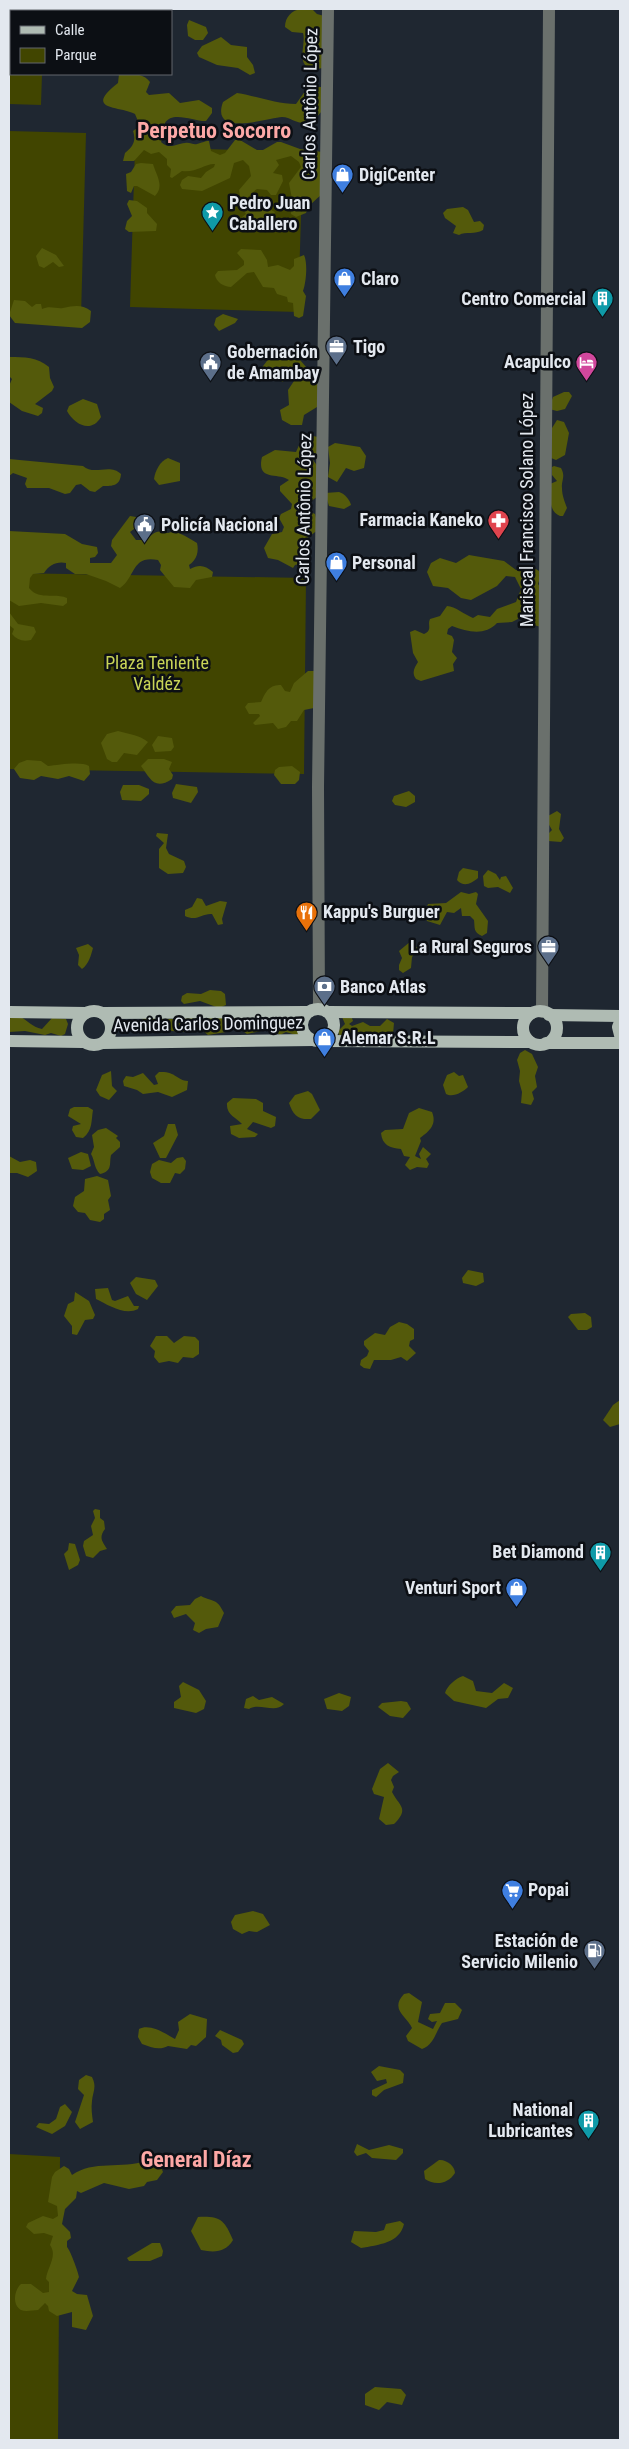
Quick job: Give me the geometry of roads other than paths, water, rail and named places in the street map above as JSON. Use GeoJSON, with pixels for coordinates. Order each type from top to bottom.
{"type":"FeatureCollection","features":[{"type":"Feature","properties":{"kind":"main road","name":"Avenida Carlos Dominguez"},"geometry":{"type":"LineString","coordinates":[[102,1013],[318,1011],[541,1013],[620,1016]]}},
{"type":"Feature","properties":{"kind":"main road"},"geometry":{"type":"LineString","coordinates":[[318,1011],[334,1021],[334,1029],[330,1036],[319,1040],[306,1036],[302,1026],[304,1019],[318,1011]]}},
{"type":"Feature","properties":{"kind":"main road"},"geometry":{"type":"LineString","coordinates":[[9,1012],[102,1013],[109,1020],[111,1029],[104,1043],[95,1046],[84,1042],[9,1041]]}},
{"type":"Feature","properties":{"kind":"main road"},"geometry":{"type":"LineString","coordinates":[[84,1042],[77,1033],[77,1026],[81,1017],[86,1013]]}},
{"type":"Feature","properties":{"kind":"main road"},"geometry":{"type":"LineString","coordinates":[[546,1043],[554,1038],[556,1028],[541,1013],[523,1025],[524,1034],[530,1042],[539,1045],[546,1043],[620,1043]]}},
{"type":"Feature","properties":{"kind":"main road"},"geometry":{"type":"LineString","coordinates":[[620,1022],[618,1028],[620,1035]]}},
{"type":"Feature","properties":{"kind":"main road","name":"Avenida Carlos Dominguez"},"geometry":{"type":"LineString","coordinates":[[104,1043],[319,1040],[530,1042]]}},
{"type":"Feature","properties":{"kind":"street","name":"Carlos Antônio López"},"geometry":{"type":"LineString","coordinates":[[318,1011],[318,787],[328,9]]}},
{"type":"Feature","properties":{"kind":"street","name":"Mariscal Francisco Solano López"},"geometry":{"type":"LineString","coordinates":[[541,1013],[549,9]]}},
{"type":"Feature","properties":{"kind":"place","name":"DigiCenter"},"geometry":{"type":"Point","coordinates":[343,194]}},
{"type":"Feature","properties":{"kind":"place","name":"Pedro Juan Caballero"},"geometry":{"type":"Point","coordinates":[213,232]}},
{"type":"Feature","properties":{"kind":"place","name":"Claro"},"geometry":{"type":"Point","coordinates":[345,298]}},
{"type":"Feature","properties":{"kind":"place","name":"Centro Comercial"},"geometry":{"type":"Point","coordinates":[602,318]}},
{"type":"Feature","properties":{"kind":"place","name":"Tigo"},"geometry":{"type":"Point","coordinates":[337,366]}},
{"type":"Feature","properties":{"kind":"place","name":"Gobernación de Amambay"},"geometry":{"type":"Point","coordinates":[211,381]}},
{"type":"Feature","properties":{"kind":"place","name":"Acapulco"},"geometry":{"type":"Point","coordinates":[587,381]}},
{"type":"Feature","properties":{"kind":"place","name":"Farmacia Kaneko"},"geometry":{"type":"Point","coordinates":[499,539]}},
{"type":"Feature","properties":{"kind":"place","name":"Policía Nacional"},"geometry":{"type":"Point","coordinates":[145,544]}},
{"type":"Feature","properties":{"kind":"place","name":"Personal"},"geometry":{"type":"Point","coordinates":[336,582]}},
{"type":"Feature","properties":{"kind":"place","name":"Kappu's Burguer"},"geometry":{"type":"Point","coordinates":[307,931]}},
{"type":"Feature","properties":{"kind":"place","name":"La Rural Seguros"},"geometry":{"type":"Point","coordinates":[548,966]}},
{"type":"Feature","properties":{"kind":"place","name":"Banco Atlas"},"geometry":{"type":"Point","coordinates":[324,1006]}},
{"type":"Feature","properties":{"kind":"place","name":"Alemar S.R.L"},"geometry":{"type":"Point","coordinates":[325,1057]}},
{"type":"Feature","properties":{"kind":"place","name":"Bet Diamond"},"geometry":{"type":"Point","coordinates":[600,1571]}},
{"type":"Feature","properties":{"kind":"place","name":"Venturi Sport"},"geometry":{"type":"Point","coordinates":[517,1607]}},
{"type":"Feature","properties":{"kind":"place","name":"Popai"},"geometry":{"type":"Point","coordinates":[512,1909]}},
{"type":"Feature","properties":{"kind":"place","name":"Estación de Servicio Milenio"},"geometry":{"type":"Point","coordinates":[594,1970]}},
{"type":"Feature","properties":{"kind":"place","name":"National Lubricantes"},"geometry":{"type":"Point","coordinates":[589,2139]}},
{"type":"Feature","properties":{"kind":"district","name":"Perpetuo Socorro"},"geometry":{"type":"Point","coordinates":[214,130]}},
{"type":"Feature","properties":{"kind":"district","name":"General Díaz"},"geometry":{"type":"Point","coordinates":[196,2159]}},
{"type":"Feature","properties":{"kind":"park label","name":"Plaza Teniente Valdéz"},"geometry":{"type":"Point","coordinates":[157,673]}}]}
